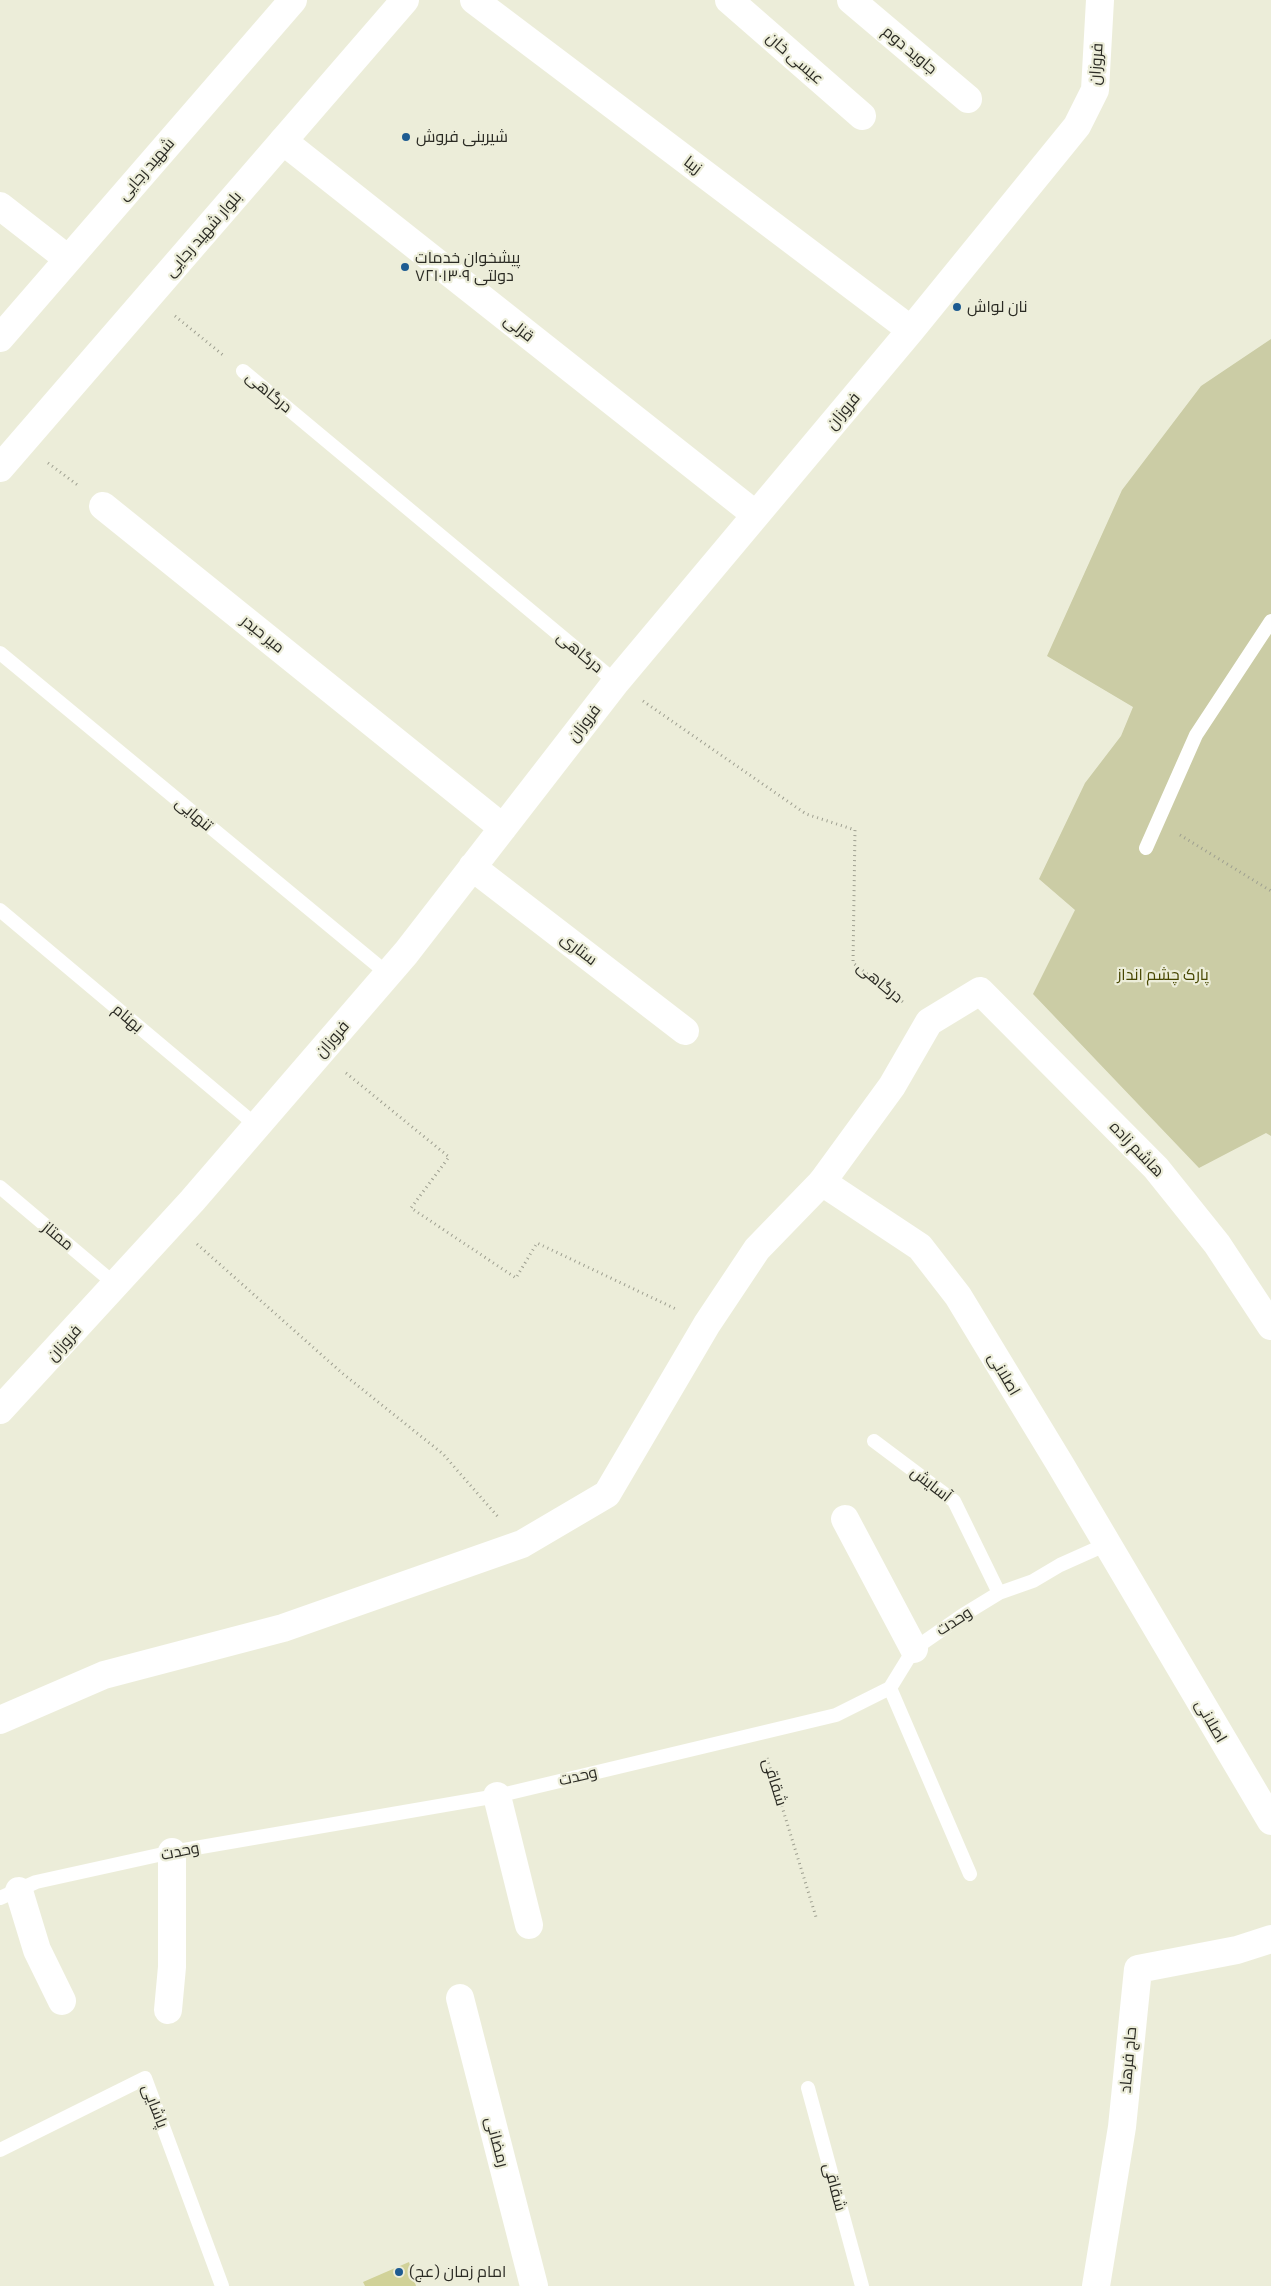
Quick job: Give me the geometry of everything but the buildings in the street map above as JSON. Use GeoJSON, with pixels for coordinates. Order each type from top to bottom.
{"type":"FeatureCollection","features":[{"type":"Feature","properties":{"kind":"main road","name":"بلوار شهید رجایی"},"geometry":{"type":"LineString","coordinates":[[0,468],[405,0]]}},
{"type":"Feature","properties":{"kind":"main road","name":"زیبا"},"geometry":{"type":"LineString","coordinates":[[474,0],[910,330]]}},
{"type":"Feature","properties":{"kind":"main road","name":"عیسی خان"},"geometry":{"type":"LineString","coordinates":[[729,0],[862,116]]}},
{"type":"Feature","properties":{"kind":"main road","name":"جاوید دوم"},"geometry":{"type":"LineString","coordinates":[[851,0],[968,99]]}},
{"type":"Feature","properties":{"kind":"main road","name":"فروزان"},"geometry":{"type":"LineString","coordinates":[[0,1410],[173,1222],[388,974],[616,682],[910,330],[1077,126],[1095,90],[1100,0]]}},
{"type":"Feature","properties":{"kind":"main road","name":"شهید رجایی"},"geometry":{"type":"LineString","coordinates":[[0,338],[290,1]]}},
{"type":"Feature","properties":{"kind":"main road","name":"قزلی"},"geometry":{"type":"LineString","coordinates":[[283,141],[756,515]]}},
{"type":"Feature","properties":{"kind":"main road"},"geometry":{"type":"LineString","coordinates":[[0,206],[68,259]]}},
{"type":"Feature","properties":{"kind":"main road","name":"میر حیدر"},"geometry":{"type":"LineString","coordinates":[[103,506],[503,828]]}},
{"type":"Feature","properties":{"kind":"main road","name":"ستاری"},"geometry":{"type":"LineString","coordinates":[[472,867],[685,1031]]}},
{"type":"Feature","properties":{"kind":"main road","name":"هاشم زاده"},"geometry":{"type":"LineString","coordinates":[[929,1022],[980,991],[1156,1168],[1217,1244],[1271,1326]]}},
{"type":"Feature","properties":{"kind":"main road"},"geometry":{"type":"LineString","coordinates":[[0,1720],[104,1675],[283,1628],[522,1544],[607,1494],[707,1324],[758,1249],[822,1182],[892,1086],[929,1022]]}},
{"type":"Feature","properties":{"kind":"main road","name":"اصلانی"},"geometry":{"type":"LineString","coordinates":[[822,1182],[920,1247],[958,1296],[1271,1821]]}},
{"type":"Feature","properties":{"kind":"main road"},"geometry":{"type":"LineString","coordinates":[[845,1519],[914,1650]]}},
{"type":"Feature","properties":{"kind":"main road"},"geometry":{"type":"LineString","coordinates":[[497,1796],[529,1925]]}},
{"type":"Feature","properties":{"kind":"main road"},"geometry":{"type":"LineString","coordinates":[[168,2010],[172,1967],[172,1852]]}},
{"type":"Feature","properties":{"kind":"main road"},"geometry":{"type":"LineString","coordinates":[[9,1895],[62,2001]]}},
{"type":"Feature","properties":{"kind":"main road","name":"حاج فرهاد"},"geometry":{"type":"LineString","coordinates":[[1096,2286],[1122,2127],[1138,1969],[1238,1950],[1271,1939]]}},
{"type":"Feature","properties":{"kind":"main road","name":"رمضانی"},"geometry":{"type":"LineString","coordinates":[[460,1998],[534,2286]]}},
{"type":"Feature","properties":{"kind":"lane","name":"درگاهی"},"geometry":{"type":"LineString","coordinates":[[243,371],[616,682]]}},
{"type":"Feature","properties":{"kind":"lane"},"geometry":{"type":"LineString","coordinates":[[1146,848],[1196,735],[1271,621]]}},
{"type":"Feature","properties":{"kind":"lane","name":"تنهایی"},"geometry":{"type":"LineString","coordinates":[[0,653],[388,974]]}},
{"type":"Feature","properties":{"kind":"lane","name":"بهنام"},"geometry":{"type":"LineString","coordinates":[[0,910],[257,1126]]}},
{"type":"Feature","properties":{"kind":"lane","name":"ممتاز"},"geometry":{"type":"LineString","coordinates":[[0,1187],[116,1285]]}},
{"type":"Feature","properties":{"kind":"lane","name":"آسایش"},"geometry":{"type":"LineString","coordinates":[[874,1441],[954,1501],[999,1593]]}},
{"type":"Feature","properties":{"kind":"lane","name":"وحدت"},"geometry":{"type":"LineString","coordinates":[[9,1895],[36,1882],[172,1852],[497,1796],[836,1716],[890,1688],[914,1650],[962,1615],[999,1593],[1032,1581],[1060,1565],[1107,1544]]}},
{"type":"Feature","properties":{"kind":"lane"},"geometry":{"type":"LineString","coordinates":[[890,1688],[970,1874]]}},
{"type":"Feature","properties":{"kind":"lane","name":"پاشایی"},"geometry":{"type":"LineString","coordinates":[[0,2150],[145,2078],[222,2286]]}},
{"type":"Feature","properties":{"kind":"lane","name":"شقاقی"},"geometry":{"type":"LineString","coordinates":[[808,2088],[862,2286]]}},
{"type":"Feature","properties":{"kind":"path","name":"درگاهی"},"geometry":{"type":"LineString","coordinates":[[150,295],[243,371]]}},
{"type":"Feature","properties":{"kind":"path"},"geometry":{"type":"LineString","coordinates":[[22,442],[103,506]]}},
{"type":"Feature","properties":{"kind":"path","name":"درگاهی"},"geometry":{"type":"LineString","coordinates":[[616,682],[806,814],[855,830],[853,963],[929,1022]]}},
{"type":"Feature","properties":{"kind":"path"},"geometry":{"type":"LineString","coordinates":[[1158,821],[1271,891]]}},
{"type":"Feature","properties":{"kind":"path"},"geometry":{"type":"LineString","coordinates":[[320,1052],[449,1157],[411,1208],[516,1278],[537,1243],[707,1324]]}},
{"type":"Feature","properties":{"kind":"path"},"geometry":{"type":"LineString","coordinates":[[173,1222],[342,1374],[444,1454],[522,1544]]}},
{"type":"Feature","properties":{"kind":"path","name":"شقاقی"},"geometry":{"type":"LineString","coordinates":[[760,1733],[816,1917]]}},
{"type":"Feature","properties":{"kind":"green space","name":"پارک چشم انداز"},"geometry":{"type":"Polygon","coordinates":[[[1271,339],[1271,1136],[1266,1133],[1199,1168],[1033,994],[1075,910],[1039,879],[1085,783],[1121,736],[1133,707],[1047,656],[1122,490],[1201,386],[1271,339]]]}},
{"type":"Feature","properties":{"kind":"place","name":"شیرینی فروش"},"geometry":{"type":"Point","coordinates":[406,137]}},
{"type":"Feature","properties":{"kind":"place","name":"پیشخوان خدمات دولتی ۷۲۱۰۱۳۰۹"},"geometry":{"type":"Point","coordinates":[405,267]}},
{"type":"Feature","properties":{"kind":"place","name":"نان لواش"},"geometry":{"type":"Point","coordinates":[957,307]}},
{"type":"Feature","properties":{"kind":"place","name":"امام زمان (عج)"},"geometry":{"type":"Point","coordinates":[399,2272]}}]}
